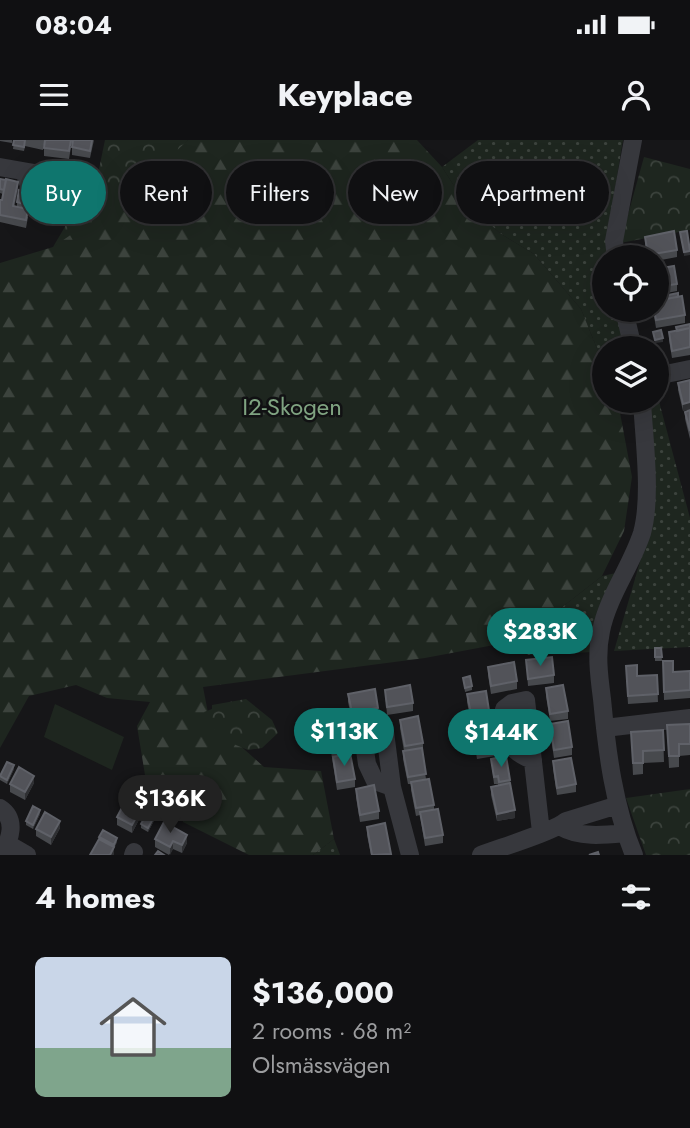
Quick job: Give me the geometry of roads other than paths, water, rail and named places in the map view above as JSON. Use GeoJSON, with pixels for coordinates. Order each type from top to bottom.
{"type":"FeatureCollection","features":[{"type":"Feature","properties":{"kind":"street"},"geometry":{"type":"LineString","coordinates":[[614,245],[633,140]]}},
{"type":"Feature","properties":{"kind":"street"},"geometry":{"type":"LineString","coordinates":[[0,167],[21,171]]}},
{"type":"Feature","properties":{"kind":"street"},"geometry":{"type":"LineString","coordinates":[[669,373],[690,369]]}},
{"type":"Feature","properties":{"kind":"street"},"geometry":{"type":"LineString","coordinates":[[634,855],[618,805],[597,658],[606,609],[627,572],[642,531],[645,505],[642,413]]}},
{"type":"Feature","properties":{"kind":"street"},"geometry":{"type":"LineString","coordinates":[[605,728],[690,718]]}},
{"type":"Feature","properties":{"kind":"street"},"geometry":{"type":"LineString","coordinates":[[533,760],[541,832]]}},
{"type":"Feature","properties":{"kind":"street"},"geometry":{"type":"LineString","coordinates":[[392,787],[410,855]]}},
{"type":"Feature","properties":{"kind":"street"},"geometry":{"type":"LineString","coordinates":[[481,855],[561,827],[566,821],[618,805]]}},
{"type":"Feature","properties":{"kind":"street"},"geometry":{"type":"LineString","coordinates":[[0,808],[9,818],[11,827],[4,849],[27,855]]}},
{"type":"Feature","properties":{"kind":"street"},"geometry":{"type":"LineString","coordinates":[[561,827],[590,835],[626,833]]}},
{"type":"Feature","properties":{"kind":"park label","name":"I2-Skogen"},"geometry":{"type":"Point","coordinates":[292,407]}}]}
